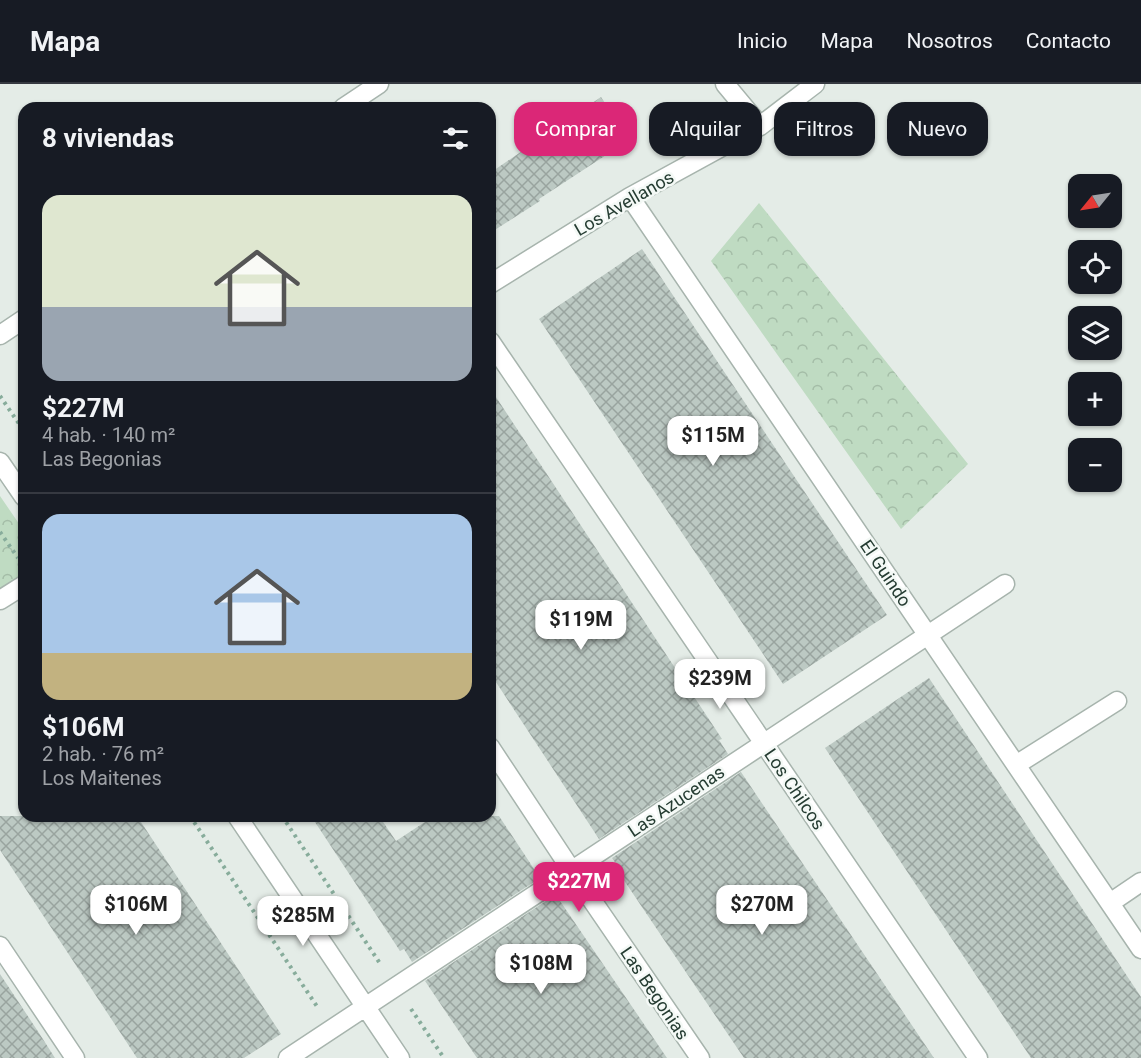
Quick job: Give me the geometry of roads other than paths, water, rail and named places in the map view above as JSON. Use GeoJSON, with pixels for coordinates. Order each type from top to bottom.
{"type":"FeatureCollection","features":[{"type":"Feature","properties":{"kind":"street"},"geometry":{"type":"LineString","coordinates":[[352,102],[379,84]]}},
{"type":"Feature","properties":{"kind":"street"},"geometry":{"type":"LineString","coordinates":[[725,84],[740,102]]}},
{"type":"Feature","properties":{"kind":"street","name":"Los Avellanos"},"geometry":{"type":"LineString","coordinates":[[762,124],[815,84]]}},
{"type":"Feature","properties":{"kind":"street","name":"Los Avellanos"},"geometry":{"type":"LineString","coordinates":[[496,280],[630,197],[705,156]]}},
{"type":"Feature","properties":{"kind":"street","name":"El Guindo"},"geometry":{"type":"LineString","coordinates":[[630,197],[1141,949]]}},
{"type":"Feature","properties":{"kind":"street"},"geometry":{"type":"LineString","coordinates":[[0,335],[18,323]]}},
{"type":"Feature","properties":{"kind":"street","name":"Los Chilcos"},"geometry":{"type":"LineString","coordinates":[[496,350],[978,1058]]}},
{"type":"Feature","properties":{"kind":"street"},"geometry":{"type":"LineString","coordinates":[[0,462],[18,488]]}},
{"type":"Feature","properties":{"kind":"street","name":"Las Azucenas"},"geometry":{"type":"LineString","coordinates":[[288,1058],[1005,584]]}},
{"type":"Feature","properties":{"kind":"street"},"geometry":{"type":"LineString","coordinates":[[0,600],[18,589]]}},
{"type":"Feature","properties":{"kind":"street"},"geometry":{"type":"LineString","coordinates":[[1016,765],[1117,701]]}},
{"type":"Feature","properties":{"kind":"street","name":"Las Begonias"},"geometry":{"type":"LineString","coordinates":[[496,756],[700,1058]]}},
{"type":"Feature","properties":{"kind":"street"},"geometry":{"type":"LineString","coordinates":[[241,822],[400,1058]]}},
{"type":"Feature","properties":{"kind":"street"},"geometry":{"type":"LineString","coordinates":[[1110,903],[1141,882]]}},
{"type":"Feature","properties":{"kind":"street"},"geometry":{"type":"LineString","coordinates":[[0,946],[75,1058]]}}]}
